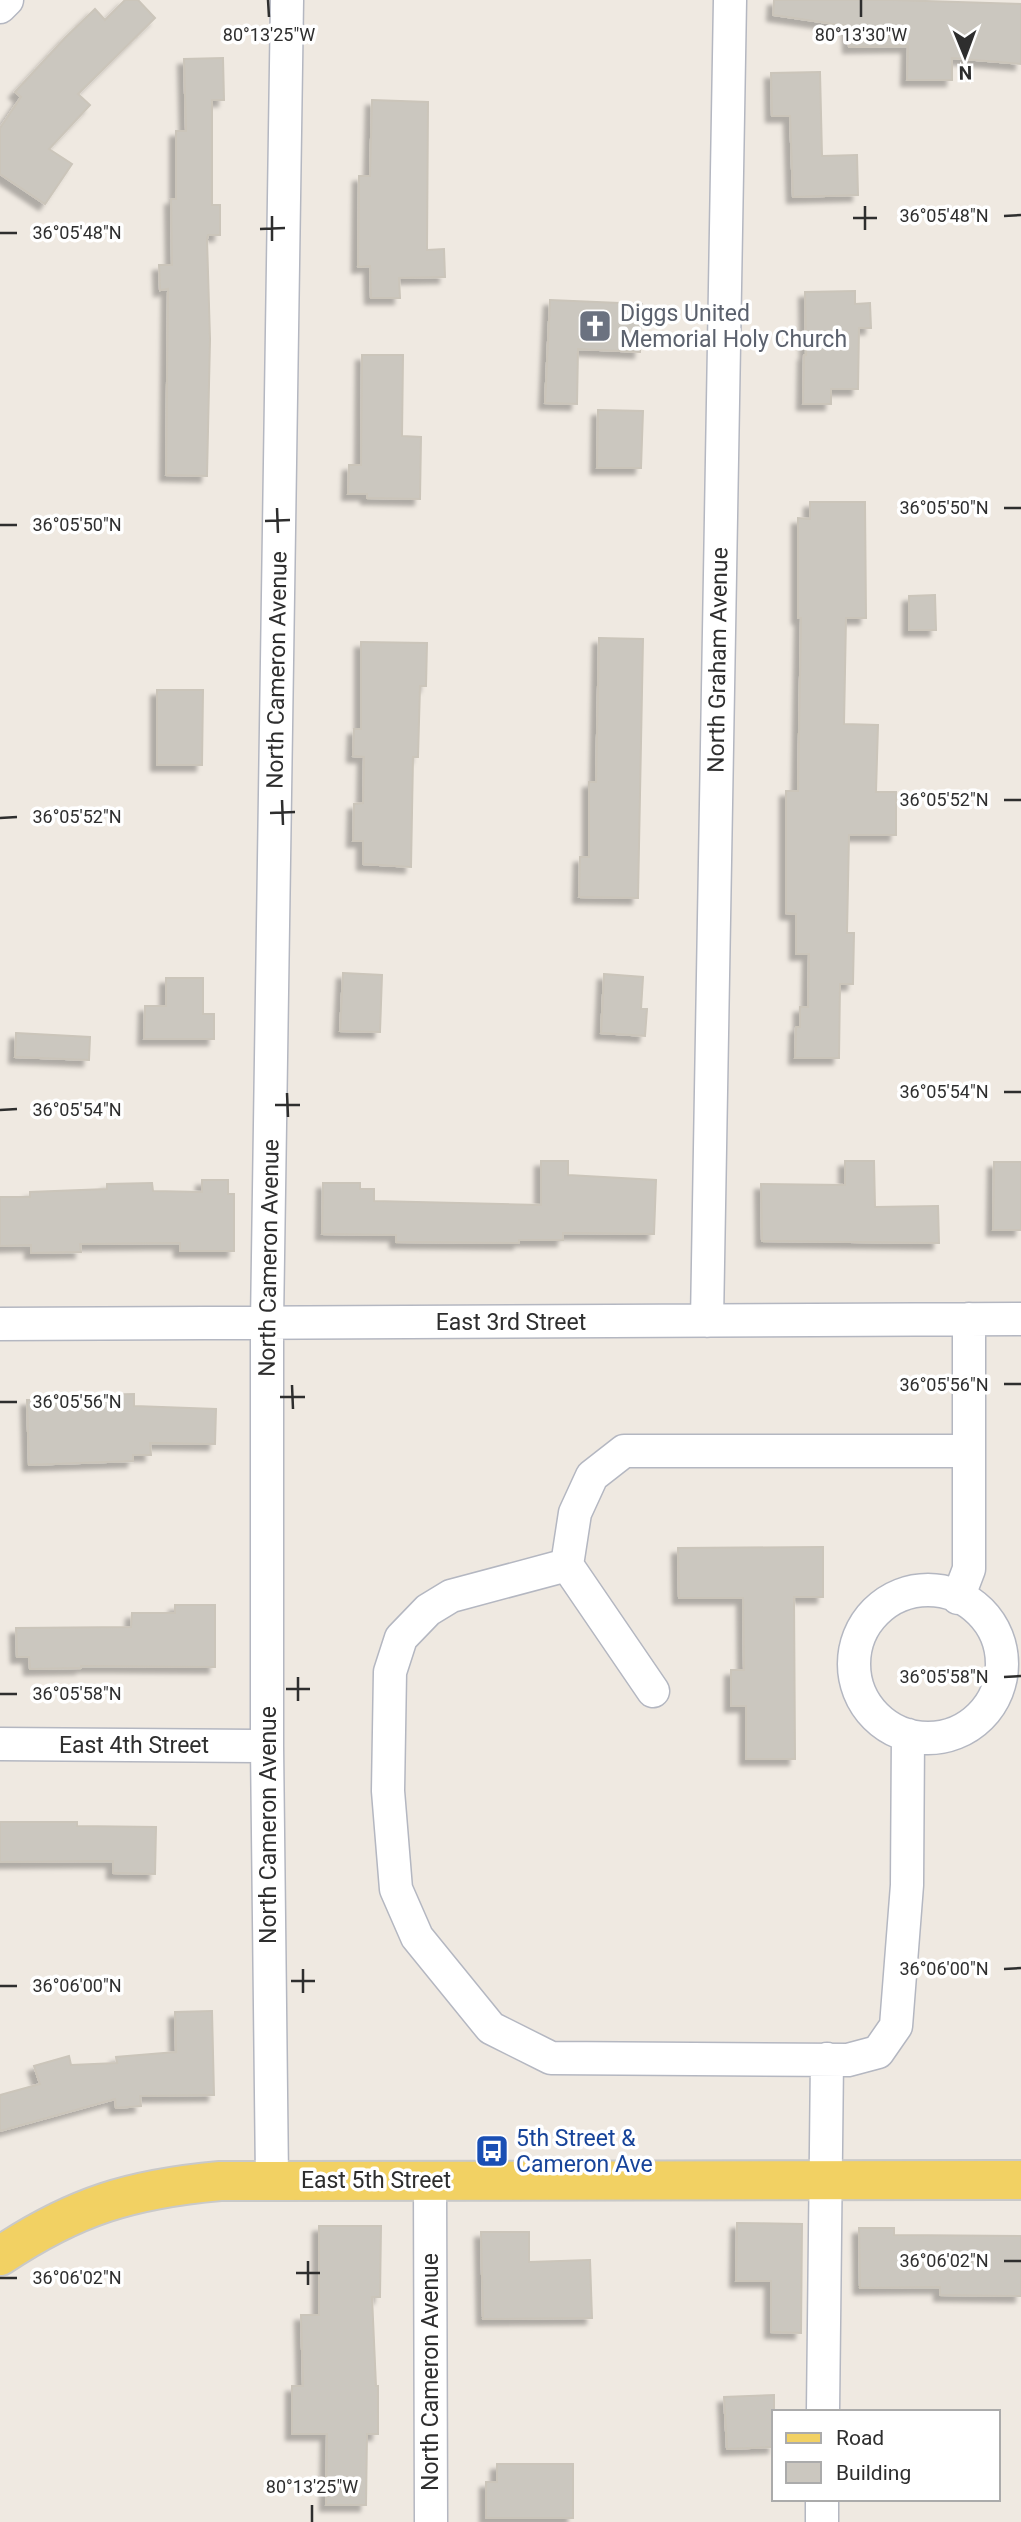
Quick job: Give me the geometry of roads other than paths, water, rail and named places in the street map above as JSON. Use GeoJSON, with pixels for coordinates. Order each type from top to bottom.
{"type":"FeatureCollection","features":[{"type":"Feature","properties":{"kind":"main road","name":"East 5th Street"},"geometry":{"type":"LineString","coordinates":[[0,2256],[70,2215],[109,2199],[183,2184],[272,2179],[1021,2180]]}},
{"type":"Feature","properties":{"kind":"street"},"geometry":{"type":"LineString","coordinates":[[0,7],[7,0]]}},
{"type":"Feature","properties":{"kind":"street","name":"North Cameron Avenue"},"geometry":{"type":"LineString","coordinates":[[272,2179],[267,1746],[267,1323],[287,0]]}},
{"type":"Feature","properties":{"kind":"street","name":"North Graham Avenue"},"geometry":{"type":"LineString","coordinates":[[706,1321],[730,0]]}},
{"type":"Feature","properties":{"kind":"street"},"geometry":{"type":"LineString","coordinates":[[958,1598],[969,1569],[969,1319]]}},
{"type":"Feature","properties":{"kind":"street","name":"East 3rd Street"},"geometry":{"type":"LineString","coordinates":[[0,1324],[1021,1319]]}},
{"type":"Feature","properties":{"kind":"street"},"geometry":{"type":"LineString","coordinates":[[653,1691],[567,1565],[575,1513],[592,1476],[624,1451],[969,1451]]}},
{"type":"Feature","properties":{"kind":"street"},"geometry":{"type":"LineString","coordinates":[[567,1565],[452,1596],[428,1610],[401,1638],[390,1672],[388,1791],[396,1889],[417,1937],[491,2028],[551,2058],[848,2060],[878,2052],[896,2026],[907,1885],[908,1735]]}},
{"type":"Feature","properties":{"kind":"street"},"geometry":{"type":"LineString","coordinates":[[923,1590],[950,1593],[958,1598],[974,1606],[992,1627],[1002,1653],[1001,1680],[990,1706],[971,1725],[946,1737],[919,1738],[892,1730],[871,1713],[857,1689],[853,1662],[858,1636],[874,1613],[896,1597],[923,1590]]}},
{"type":"Feature","properties":{"kind":"street","name":"East 4th Street"},"geometry":{"type":"LineString","coordinates":[[0,1744],[267,1746]]}},
{"type":"Feature","properties":{"kind":"street"},"geometry":{"type":"LineString","coordinates":[[823,2410],[827,2059]]}},
{"type":"Feature","properties":{"kind":"street","name":"North Cameron Avenue"},"geometry":{"type":"LineString","coordinates":[[430,2180],[431,2522]]}},
{"type":"Feature","properties":{"kind":"street"},"geometry":{"type":"LineString","coordinates":[[822,2501],[822,2522]]}},
{"type":"Feature","properties":{"kind":"place","name":"Diggs United Memorial Holy Church"},"geometry":{"type":"Point","coordinates":[595,326]}},
{"type":"Feature","properties":{"kind":"place","name":"5th Street & Cameron Ave"},"geometry":{"type":"Point","coordinates":[492,2151]}}]}
